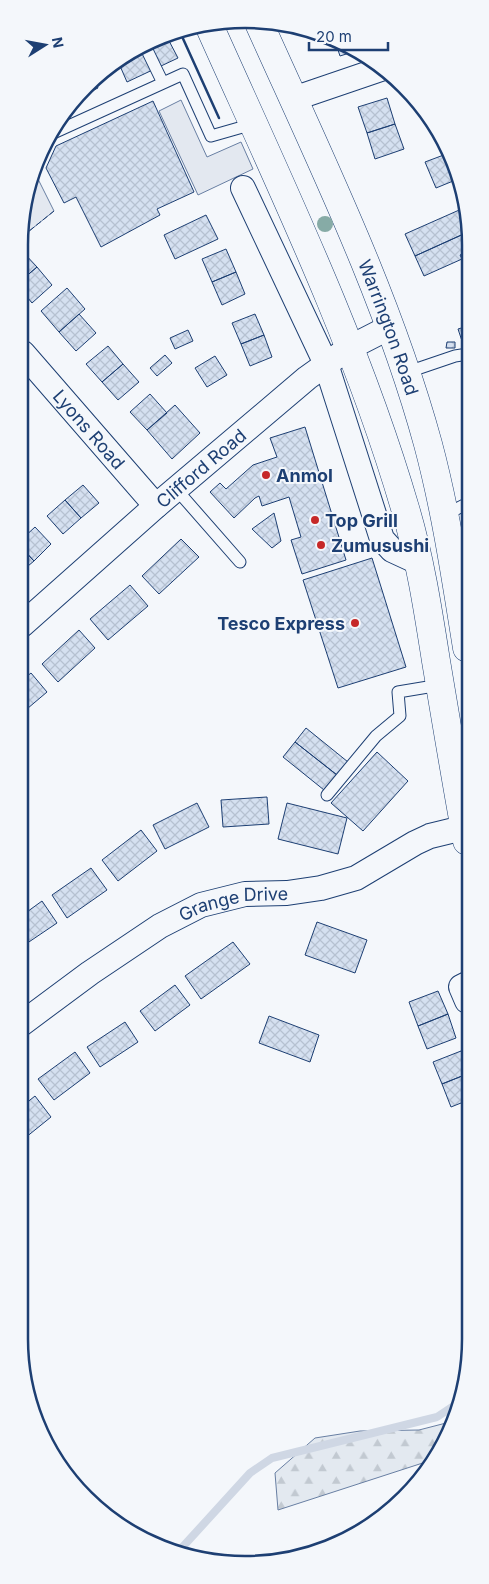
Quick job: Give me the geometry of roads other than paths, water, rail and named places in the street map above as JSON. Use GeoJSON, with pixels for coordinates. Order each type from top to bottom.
{"type":"FeatureCollection","features":[{"type":"Feature","properties":{"kind":"main road","name":"Warrington Road"},"geometry":{"type":"LineString","coordinates":[[261,28],[373,280],[390,327],[428,444],[444,516],[462,619]]}},
{"type":"Feature","properties":{"kind":"main road"},"geometry":{"type":"LineString","coordinates":[[211,30],[318,270],[388,452],[406,511],[418,562],[462,809]]}},
{"type":"Feature","properties":{"kind":"street"},"geometry":{"type":"LineString","coordinates":[[293,99],[374,70]]}},
{"type":"Feature","properties":{"kind":"street"},"geometry":{"type":"LineString","coordinates":[[243,188],[326,364],[382,539],[392,550],[418,562]]}},
{"type":"Feature","properties":{"kind":"street","name":"Clifford Road"},"geometry":{"type":"LineString","coordinates":[[28,620],[156,506],[307,378],[349,348],[390,327]]}},
{"type":"Feature","properties":{"kind":"street","name":"Lyons Road"},"geometry":{"type":"LineString","coordinates":[[28,359],[156,506]]}},
{"type":"Feature","properties":{"kind":"street","name":"Grange Drive"},"geometry":{"type":"LineString","coordinates":[[28,1019],[90,973],[160,926],[201,905],[245,894],[287,893],[321,888],[356,878],[419,841],[448,831],[462,832]]}},
{"type":"Feature","properties":{"kind":"lane"},"geometry":{"type":"LineString","coordinates":[[147,51],[163,83]]}},
{"type":"Feature","properties":{"kind":"lane"},"geometry":{"type":"LineString","coordinates":[[61,130],[183,74],[210,136],[253,124]]}},
{"type":"Feature","properties":{"kind":"lane"},"geometry":{"type":"LineString","coordinates":[[405,373],[462,355]]}},
{"type":"Feature","properties":{"kind":"lane"},"geometry":{"type":"LineString","coordinates":[[176,489],[240,562]]}},
{"type":"Feature","properties":{"kind":"lane"},"geometry":{"type":"LineString","coordinates":[[444,516],[462,506]]}},
{"type":"Feature","properties":{"kind":"lane"},"geometry":{"type":"LineString","coordinates":[[327,795],[376,736],[400,716],[398,692],[440,685]]}},
{"type":"Feature","properties":{"kind":"waterway"},"geometry":{"type":"LineString","coordinates":[[182,1547],[250,1473],[272,1458],[437,1417],[450,1408]]}},
{"type":"Feature","properties":{"kind":"place","name":"Anmol"},"geometry":{"type":"Point","coordinates":[266,475]}},
{"type":"Feature","properties":{"kind":"place","name":"Top Grill"},"geometry":{"type":"Point","coordinates":[315,520]}},
{"type":"Feature","properties":{"kind":"place","name":"Zumusushi"},"geometry":{"type":"Point","coordinates":[321,545]}},
{"type":"Feature","properties":{"kind":"place","name":"Tesco Express"},"geometry":{"type":"Point","coordinates":[355,623]}}]}
